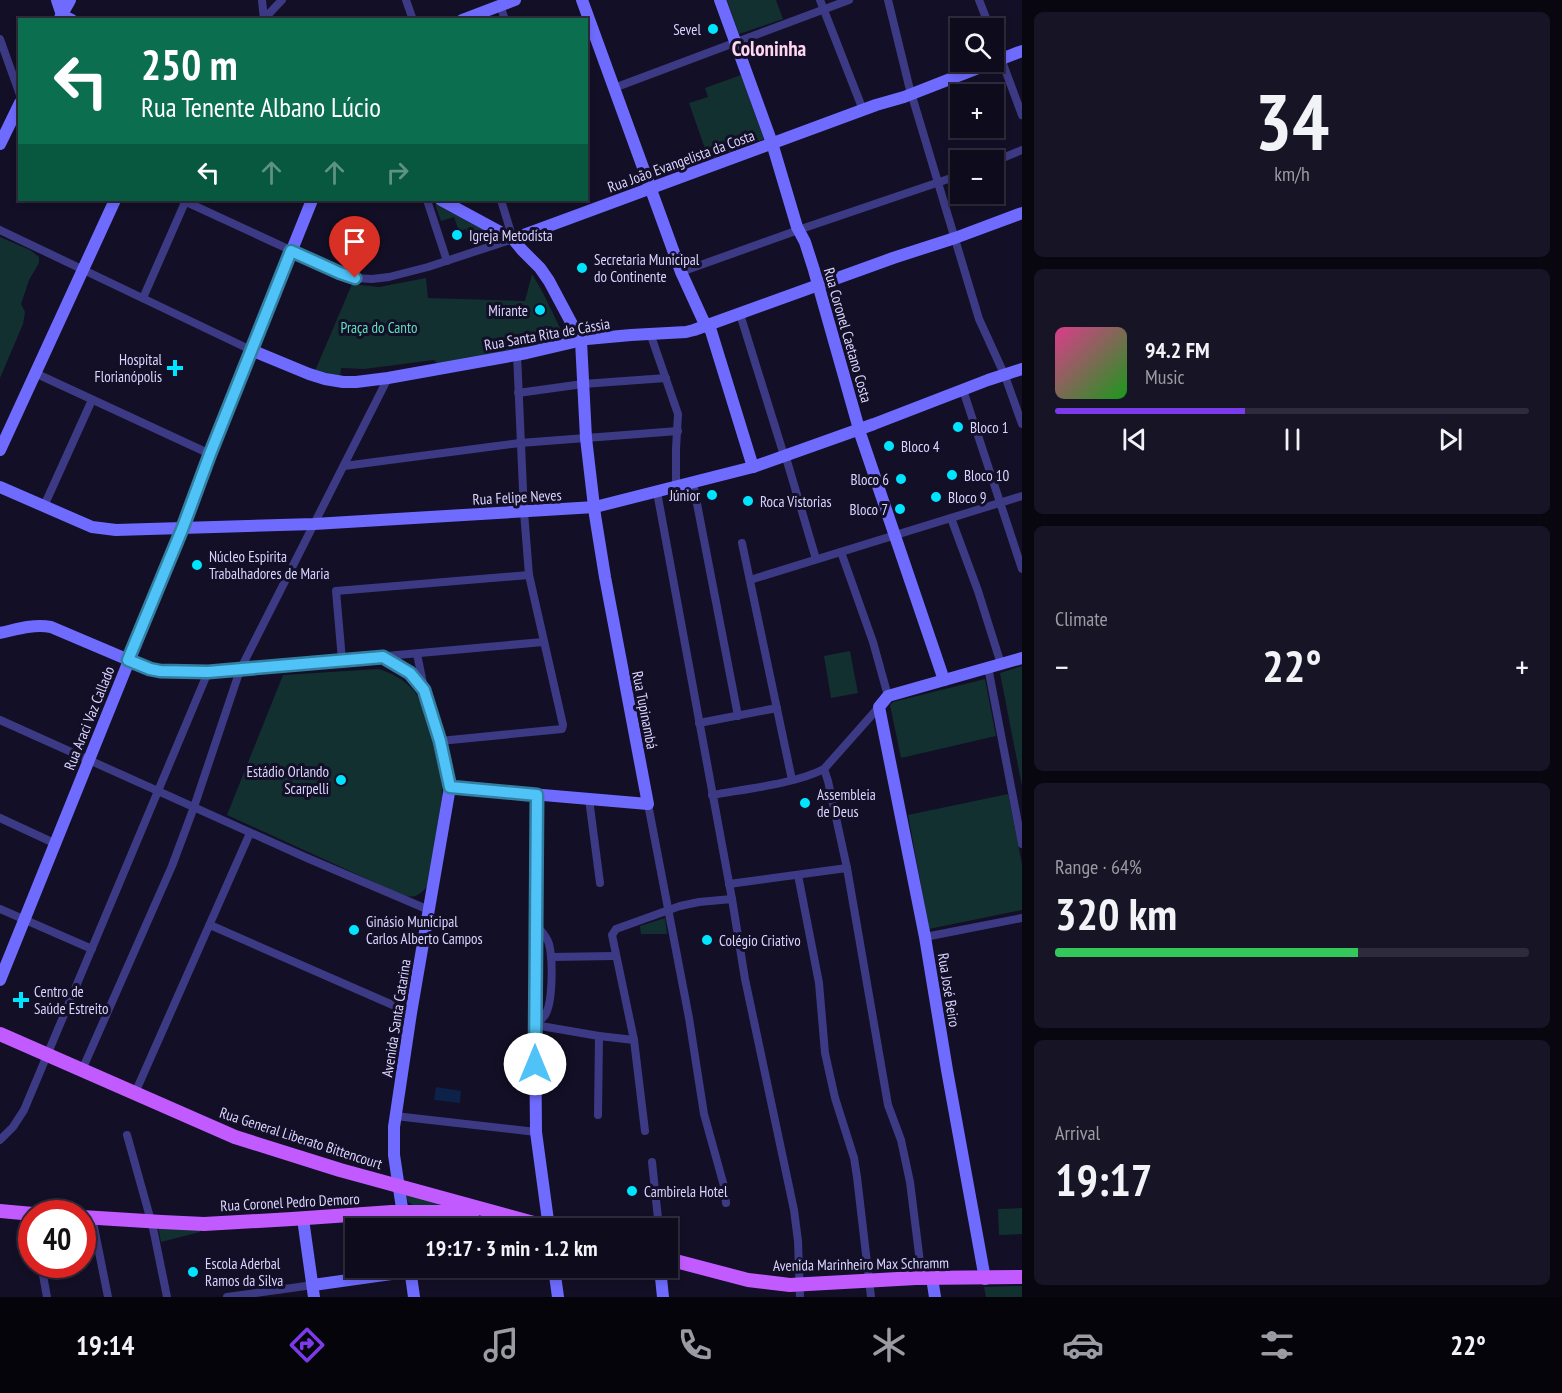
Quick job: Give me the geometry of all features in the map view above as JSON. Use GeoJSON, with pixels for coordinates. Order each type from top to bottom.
{"type":"FeatureCollection","features":[{"type":"Feature","properties":{"kind":"main road","name":"Rua General Liberato Bittencourt"},"geometry":{"type":"LineString","coordinates":[[0,1034],[235,1137],[340,1170],[499,1214]]}},
{"type":"Feature","properties":{"kind":"main road"},"geometry":{"type":"LineString","coordinates":[[0,1211],[18,1213]]}},
{"type":"Feature","properties":{"kind":"main road","name":"Rua Coronel Pedro Demoro"},"geometry":{"type":"LineString","coordinates":[[96,1218],[204,1224],[402,1212],[499,1214]]}},
{"type":"Feature","properties":{"kind":"main road"},"geometry":{"type":"LineString","coordinates":[[499,1214],[514,1218]]}},
{"type":"Feature","properties":{"kind":"main road","name":"Avenida Marinheiro Max Schramm"},"geometry":{"type":"LineString","coordinates":[[678,1262],[748,1280],[790,1285],[799,1291],[868,1281],[1022,1277]]}},
{"type":"Feature","properties":{"kind":"street"},"geometry":{"type":"LineString","coordinates":[[57,0],[64,18]]}},
{"type":"Feature","properties":{"kind":"street"},"geometry":{"type":"LineString","coordinates":[[64,18],[69,0]]}},
{"type":"Feature","properties":{"kind":"street"},"geometry":{"type":"LineString","coordinates":[[262,0],[264,18]]}},
{"type":"Feature","properties":{"kind":"street"},"geometry":{"type":"LineString","coordinates":[[266,18],[282,0]]}},
{"type":"Feature","properties":{"kind":"street"},"geometry":{"type":"LineString","coordinates":[[406,0],[412,18]]}},
{"type":"Feature","properties":{"kind":"street"},"geometry":{"type":"LineString","coordinates":[[467,18],[515,0]]}},
{"type":"Feature","properties":{"kind":"street"},"geometry":{"type":"LineString","coordinates":[[582,0],[681,272],[706,326],[711,331],[753,467]]}},
{"type":"Feature","properties":{"kind":"street","name":"Rua Coronel Caetano Costa"},"geometry":{"type":"LineString","coordinates":[[720,0],[772,143],[797,227],[819,284],[859,429],[944,680]]}},
{"type":"Feature","properties":{"kind":"street"},"geometry":{"type":"LineString","coordinates":[[820,0],[862,110]]}},
{"type":"Feature","properties":{"kind":"street"},"geometry":{"type":"LineString","coordinates":[[614,88],[849,0]]}},
{"type":"Feature","properties":{"kind":"street"},"geometry":{"type":"LineString","coordinates":[[888,0],[912,94],[979,319],[1005,376],[1022,424]]}},
{"type":"Feature","properties":{"kind":"street"},"geometry":{"type":"LineString","coordinates":[[980,0],[986,18]]}},
{"type":"Feature","properties":{"kind":"street"},"geometry":{"type":"LineString","coordinates":[[500,5],[504,18]]}},
{"type":"Feature","properties":{"kind":"street"},"geometry":{"type":"LineString","coordinates":[[0,39],[18,89]]}},
{"type":"Feature","properties":{"kind":"street","name":"Rua João Evangelista da Costa"},"geometry":{"type":"LineString","coordinates":[[1004,58],[1022,51]]}},
{"type":"Feature","properties":{"kind":"street"},"geometry":{"type":"LineString","coordinates":[[1004,67],[1022,115]]}},
{"type":"Feature","properties":{"kind":"street","name":"Rua João Evangelista da Costa"},"geometry":{"type":"LineString","coordinates":[[187,201],[340,273],[355,278],[389,278],[513,238],[968,72]]}},
{"type":"Feature","properties":{"kind":"street"},"geometry":{"type":"LineString","coordinates":[[0,144],[15,122]]}},
{"type":"Feature","properties":{"kind":"street"},"geometry":{"type":"LineString","coordinates":[[1004,157],[1022,150]]}},
{"type":"Feature","properties":{"kind":"street"},"geometry":{"type":"LineString","coordinates":[[681,272],[950,179]]}},
{"type":"Feature","properties":{"kind":"street"},"geometry":{"type":"LineString","coordinates":[[0,450],[114,201]]}},
{"type":"Feature","properties":{"kind":"street"},"geometry":{"type":"LineString","coordinates":[[143,298],[185,201]]}},
{"type":"Feature","properties":{"kind":"street","name":"Rua Araci Vaz Callado"},"geometry":{"type":"LineString","coordinates":[[0,980],[312,201]]}},
{"type":"Feature","properties":{"kind":"street"},"geometry":{"type":"LineString","coordinates":[[427,201],[447,261]]}},
{"type":"Feature","properties":{"kind":"street"},"geometry":{"type":"LineString","coordinates":[[443,201],[513,238]]}},
{"type":"Feature","properties":{"kind":"street"},"geometry":{"type":"LineString","coordinates":[[501,201],[513,238]]}},
{"type":"Feature","properties":{"kind":"street","name":"Rua Santa Rita de Cássia"},"geometry":{"type":"LineString","coordinates":[[0,230],[290,367],[325,379],[356,382],[388,378],[581,341],[650,333],[686,332],[1022,213]]}},
{"type":"Feature","properties":{"kind":"street","name":"Rua Tupinambá"},"geometry":{"type":"LineString","coordinates":[[513,238],[549,281],[581,341],[586,438],[605,578],[689,1018],[704,1114],[724,1186],[726,1203]]}},
{"type":"Feature","properties":{"kind":"street"},"geometry":{"type":"LineString","coordinates":[[740,314],[816,560]]}},
{"type":"Feature","properties":{"kind":"street"},"geometry":{"type":"LineString","coordinates":[[650,333],[678,414],[676,487]]}},
{"type":"Feature","properties":{"kind":"street"},"geometry":{"type":"LineString","coordinates":[[440,741],[562,729],[563,725],[529,575],[520,443],[517,354]]}},
{"type":"Feature","properties":{"kind":"street","name":"Rua Felipe Neves"},"geometry":{"type":"LineString","coordinates":[[0,486],[92,527],[103,529],[314,524],[595,507],[753,467],[1022,369]]}},
{"type":"Feature","properties":{"kind":"street"},"geometry":{"type":"LineString","coordinates":[[35,373],[210,454]]}},
{"type":"Feature","properties":{"kind":"street"},"geometry":{"type":"LineString","coordinates":[[82,1070],[162,890],[194,807],[240,670],[388,378]]}},
{"type":"Feature","properties":{"kind":"street"},"geometry":{"type":"LineString","coordinates":[[518,393],[583,384],[666,378]]}},
{"type":"Feature","properties":{"kind":"street"},"geometry":{"type":"LineString","coordinates":[[963,390],[1022,569]]}},
{"type":"Feature","properties":{"kind":"street"},"geometry":{"type":"LineString","coordinates":[[44,506],[92,400]]}},
{"type":"Feature","properties":{"kind":"street"},"geometry":{"type":"LineString","coordinates":[[344,466],[520,443],[678,431]]}},
{"type":"Feature","properties":{"kind":"street"},"geometry":{"type":"LineString","coordinates":[[693,483],[738,716]]}},
{"type":"Feature","properties":{"kind":"street"},"geometry":{"type":"LineString","coordinates":[[657,492],[745,979],[794,1210],[798,1241],[799,1291]]}},
{"type":"Feature","properties":{"kind":"street"},"geometry":{"type":"LineString","coordinates":[[750,580],[1022,496]]}},
{"type":"Feature","properties":{"kind":"street"},"geometry":{"type":"LineString","coordinates":[[951,518],[1002,664]]}},
{"type":"Feature","properties":{"kind":"street"},"geometry":{"type":"LineString","coordinates":[[742,543],[792,780]]}},
{"type":"Feature","properties":{"kind":"street"},"geometry":{"type":"LineString","coordinates":[[841,552],[873,642],[888,696]]}},
{"type":"Feature","properties":{"kind":"street"},"geometry":{"type":"LineString","coordinates":[[342,660],[336,591],[529,575]]}},
{"type":"Feature","properties":{"kind":"street"},"geometry":{"type":"LineString","coordinates":[[0,633],[27,626],[51,627],[150,669],[208,672],[543,642]]}},
{"type":"Feature","properties":{"kind":"street"},"geometry":{"type":"LineString","coordinates":[[417,654],[424,690]]}},
{"type":"Feature","properties":{"kind":"street","name":"Avenida Santa Catarina"},"geometry":{"type":"LineString","coordinates":[[383,657],[410,673],[424,690],[440,741],[450,787],[395,1116],[393,1145],[403,1218]]}},
{"type":"Feature","properties":{"kind":"street"},"geometry":{"type":"LineString","coordinates":[[712,795],[814,774],[824,769],[888,696],[1022,658]]}},
{"type":"Feature","properties":{"kind":"street"},"geometry":{"type":"LineString","coordinates":[[988,668],[1022,844]]}},
{"type":"Feature","properties":{"kind":"street"},"geometry":{"type":"LineString","coordinates":[[0,1140],[13,1127],[24,1110],[208,672]]}},
{"type":"Feature","properties":{"kind":"street","name":"Rua José Beiro"},"geometry":{"type":"LineString","coordinates":[[879,707],[925,937],[985,1279]]}},
{"type":"Feature","properties":{"kind":"street"},"geometry":{"type":"LineString","coordinates":[[699,723],[777,708]]}},
{"type":"Feature","properties":{"kind":"street"},"geometry":{"type":"LineString","coordinates":[[0,720],[250,833],[429,910]]}},
{"type":"Feature","properties":{"kind":"street"},"geometry":{"type":"LineString","coordinates":[[824,769],[847,868],[888,1105],[901,1140],[927,1278],[935,1297]]}},
{"type":"Feature","properties":{"kind":"street"},"geometry":{"type":"LineString","coordinates":[[450,787],[648,804]]}},
{"type":"Feature","properties":{"kind":"street"},"geometry":{"type":"LineString","coordinates":[[537,795],[536,1132],[549,1218]]}},
{"type":"Feature","properties":{"kind":"street"},"geometry":{"type":"LineString","coordinates":[[589,799],[600,883]]}},
{"type":"Feature","properties":{"kind":"street"},"geometry":{"type":"LineString","coordinates":[[0,818],[54,843]]}},
{"type":"Feature","properties":{"kind":"street"},"geometry":{"type":"LineString","coordinates":[[135,1093],[250,833]]}},
{"type":"Feature","properties":{"kind":"street"},"geometry":{"type":"LineString","coordinates":[[729,884],[847,868]]}},
{"type":"Feature","properties":{"kind":"street"},"geometry":{"type":"LineString","coordinates":[[798,875],[819,983],[825,1053],[835,1098],[854,1158],[871,1297]]}},
{"type":"Feature","properties":{"kind":"street"},"geometry":{"type":"LineString","coordinates":[[645,1131],[634,1040],[612,935],[616,929],[680,906],[732,899]]}},
{"type":"Feature","properties":{"kind":"street"},"geometry":{"type":"LineString","coordinates":[[0,909],[92,949]]}},
{"type":"Feature","properties":{"kind":"street"},"geometry":{"type":"LineString","coordinates":[[925,937],[1022,918]]}},
{"type":"Feature","properties":{"kind":"street"},"geometry":{"type":"LineString","coordinates":[[535,1026],[546,1015],[550,1002],[551,957],[549,943],[536,924]]}},
{"type":"Feature","properties":{"kind":"street"},"geometry":{"type":"LineString","coordinates":[[210,925],[411,1014]]}},
{"type":"Feature","properties":{"kind":"street"},"geometry":{"type":"LineString","coordinates":[[551,957],[615,957]]}},
{"type":"Feature","properties":{"kind":"street"},"geometry":{"type":"LineString","coordinates":[[535,1026],[634,1040]]}},
{"type":"Feature","properties":{"kind":"street"},"geometry":{"type":"LineString","coordinates":[[598,1115],[599,1036]]}},
{"type":"Feature","properties":{"kind":"street"},"geometry":{"type":"LineString","coordinates":[[395,1116],[536,1132]]}},
{"type":"Feature","properties":{"kind":"street"},"geometry":{"type":"LineString","coordinates":[[127,1135],[152,1221],[167,1297]]}},
{"type":"Feature","properties":{"kind":"street"},"geometry":{"type":"LineString","coordinates":[[652,1162],[657,1218]]}},
{"type":"Feature","properties":{"kind":"street"},"geometry":{"type":"LineString","coordinates":[[303,1219],[314,1291]]}},
{"type":"Feature","properties":{"kind":"street"},"geometry":{"type":"LineString","coordinates":[[96,1251],[108,1297]]}},
{"type":"Feature","properties":{"kind":"street"},"geometry":{"type":"LineString","coordinates":[[44,1278],[47,1297]]}},
{"type":"Feature","properties":{"kind":"street"},"geometry":{"type":"LineString","coordinates":[[227,1297],[314,1291],[371,1278]]}},
{"type":"Feature","properties":{"kind":"street"},"geometry":{"type":"LineString","coordinates":[[411,1278],[414,1297]]}},
{"type":"Feature","properties":{"kind":"street"},"geometry":{"type":"LineString","coordinates":[[555,1278],[558,1297]]}},
{"type":"Feature","properties":{"kind":"street"},"geometry":{"type":"LineString","coordinates":[[661,1278],[663,1297]]}},
{"type":"Feature","properties":{"kind":"green space"},"geometry":{"type":"Polygon","coordinates":[[[727,0],[776,0],[783,19],[739,34],[727,0]]]}},
{"type":"Feature","properties":{"kind":"green space"},"geometry":{"type":"Polygon","coordinates":[[[741,75],[764,139],[709,160],[689,103],[708,97],[705,88],[741,75]]]}},
{"type":"Feature","properties":{"kind":"green space"},"geometry":{"type":"Polygon","coordinates":[[[435,204],[495,236],[495,240],[486,243],[482,232],[468,236],[466,229],[459,231],[454,217],[441,221],[435,204]]]}},
{"type":"Feature","properties":{"kind":"green space"},"geometry":{"type":"Polygon","coordinates":[[[0,237],[30,250],[39,257],[39,263],[29,280],[21,304],[25,312],[23,324],[0,378],[0,237]]]}},
{"type":"Feature","properties":{"kind":"green space","name":"Praça do Canto"},"geometry":{"type":"Polygon","coordinates":[[[532,274],[565,338],[564,341],[438,364],[434,360],[364,369],[341,368],[340,377],[315,371],[352,284],[379,287],[426,278],[428,298],[525,301],[532,274]]]}},
{"type":"Feature","properties":{"kind":"green space"},"geometry":{"type":"Polygon","coordinates":[[[850,651],[858,693],[831,698],[824,656],[850,651]]]}},
{"type":"Feature","properties":{"kind":"green space"},"geometry":{"type":"Polygon","coordinates":[[[1022,666],[1022,786],[1000,673],[1022,666]]]}},
{"type":"Feature","properties":{"kind":"green space","name":"Estádio Orlando Scarpelli"},"geometry":{"type":"Polygon","coordinates":[[[378,669],[402,680],[418,698],[431,736],[442,785],[428,886],[412,897],[400,894],[227,815],[283,675],[378,669]]]}},
{"type":"Feature","properties":{"kind":"green space"},"geometry":{"type":"Polygon","coordinates":[[[985,679],[996,736],[901,758],[890,705],[893,702],[985,679]]]}},
{"type":"Feature","properties":{"kind":"green space"},"geometry":{"type":"Polygon","coordinates":[[[1008,794],[1022,864],[1022,910],[929,929],[908,815],[1008,794]]]}},
{"type":"Feature","properties":{"kind":"green space"},"geometry":{"type":"Polygon","coordinates":[[[665,918],[667,934],[641,934],[640,926],[665,918]]]}},
{"type":"Feature","properties":{"kind":"green space"},"geometry":{"type":"Polygon","coordinates":[[[406,1195],[445,1200],[443,1206],[413,1205],[408,1202],[406,1195]]]}},
{"type":"Feature","properties":{"kind":"green space"},"geometry":{"type":"Polygon","coordinates":[[[1022,1208],[1022,1234],[999,1235],[998,1209],[1022,1208]]]}},
{"type":"Feature","properties":{"kind":"green space"},"geometry":{"type":"Polygon","coordinates":[[[158,1226],[201,1229],[200,1232],[161,1242],[158,1226]]]}},
{"type":"Feature","properties":{"kind":"green space"},"geometry":{"type":"Polygon","coordinates":[[[1022,1286],[1022,1297],[986,1297],[984,1287],[1022,1286]]]}},
{"type":"Feature","properties":{"kind":"water"},"geometry":{"type":"Polygon","coordinates":[[[436,1087],[461,1091],[460,1103],[434,1100],[436,1087]]]}},
{"type":"Feature","properties":{"kind":"place","name":"Sevel"},"geometry":{"type":"Point","coordinates":[713,29]}},
{"type":"Feature","properties":{"kind":"place","name":"Igreja Metodista"},"geometry":{"type":"Point","coordinates":[457,235]}},
{"type":"Feature","properties":{"kind":"place","name":"Secretaria Municipal do Continente"},"geometry":{"type":"Point","coordinates":[582,268]}},
{"type":"Feature","properties":{"kind":"place","name":"Mirante"},"geometry":{"type":"Point","coordinates":[540,310]}},
{"type":"Feature","properties":{"kind":"place","name":"Hospital Florianópolis"},"geometry":{"type":"Point","coordinates":[175,368]}},
{"type":"Feature","properties":{"kind":"place","name":"Bloco 1"},"geometry":{"type":"Point","coordinates":[958,427]}},
{"type":"Feature","properties":{"kind":"place","name":"Bloco 4"},"geometry":{"type":"Point","coordinates":[889,446]}},
{"type":"Feature","properties":{"kind":"place","name":"Bloco 10"},"geometry":{"type":"Point","coordinates":[952,475]}},
{"type":"Feature","properties":{"kind":"place","name":"Bloco 6"},"geometry":{"type":"Point","coordinates":[901,479]}},
{"type":"Feature","properties":{"kind":"place","name":"Júnior"},"geometry":{"type":"Point","coordinates":[712,495]}},
{"type":"Feature","properties":{"kind":"place","name":"Bloco 9"},"geometry":{"type":"Point","coordinates":[936,497]}},
{"type":"Feature","properties":{"kind":"place","name":"Roca Vistorias"},"geometry":{"type":"Point","coordinates":[748,501]}},
{"type":"Feature","properties":{"kind":"place","name":"Bloco 7"},"geometry":{"type":"Point","coordinates":[900,509]}},
{"type":"Feature","properties":{"kind":"place","name":"Núcleo Espirita Trabalhadores de Maria"},"geometry":{"type":"Point","coordinates":[197,565]}},
{"type":"Feature","properties":{"kind":"place","name":"Estádio Orlando Scarpelli"},"geometry":{"type":"Point","coordinates":[341,780]}},
{"type":"Feature","properties":{"kind":"place","name":"Assembleia de Deus"},"geometry":{"type":"Point","coordinates":[805,803]}},
{"type":"Feature","properties":{"kind":"place","name":"Ginásio Municipal Carlos Alberto Campos"},"geometry":{"type":"Point","coordinates":[354,930]}},
{"type":"Feature","properties":{"kind":"place","name":"Colégio Criativo"},"geometry":{"type":"Point","coordinates":[707,940]}},
{"type":"Feature","properties":{"kind":"place","name":"Centro de Saúde Estreito"},"geometry":{"type":"Point","coordinates":[21,1000]}},
{"type":"Feature","properties":{"kind":"place","name":"Cambirela Hotel"},"geometry":{"type":"Point","coordinates":[632,1191]}},
{"type":"Feature","properties":{"kind":"place","name":"Escola Aderbal Ramos da Silva"},"geometry":{"type":"Point","coordinates":[193,1272]}},
{"type":"Feature","properties":{"kind":"district","name":"Coloninha"},"geometry":{"type":"Point","coordinates":[769,48]}},
{"type":"Feature","properties":{"kind":"route"},"geometry":{"type":"LineString","coordinates":[[355,278],[291,251],[183,527],[128,660],[160,671],[208,672],[383,657],[410,673],[424,690],[440,741],[450,787],[537,795],[535,1064]]}}]}
